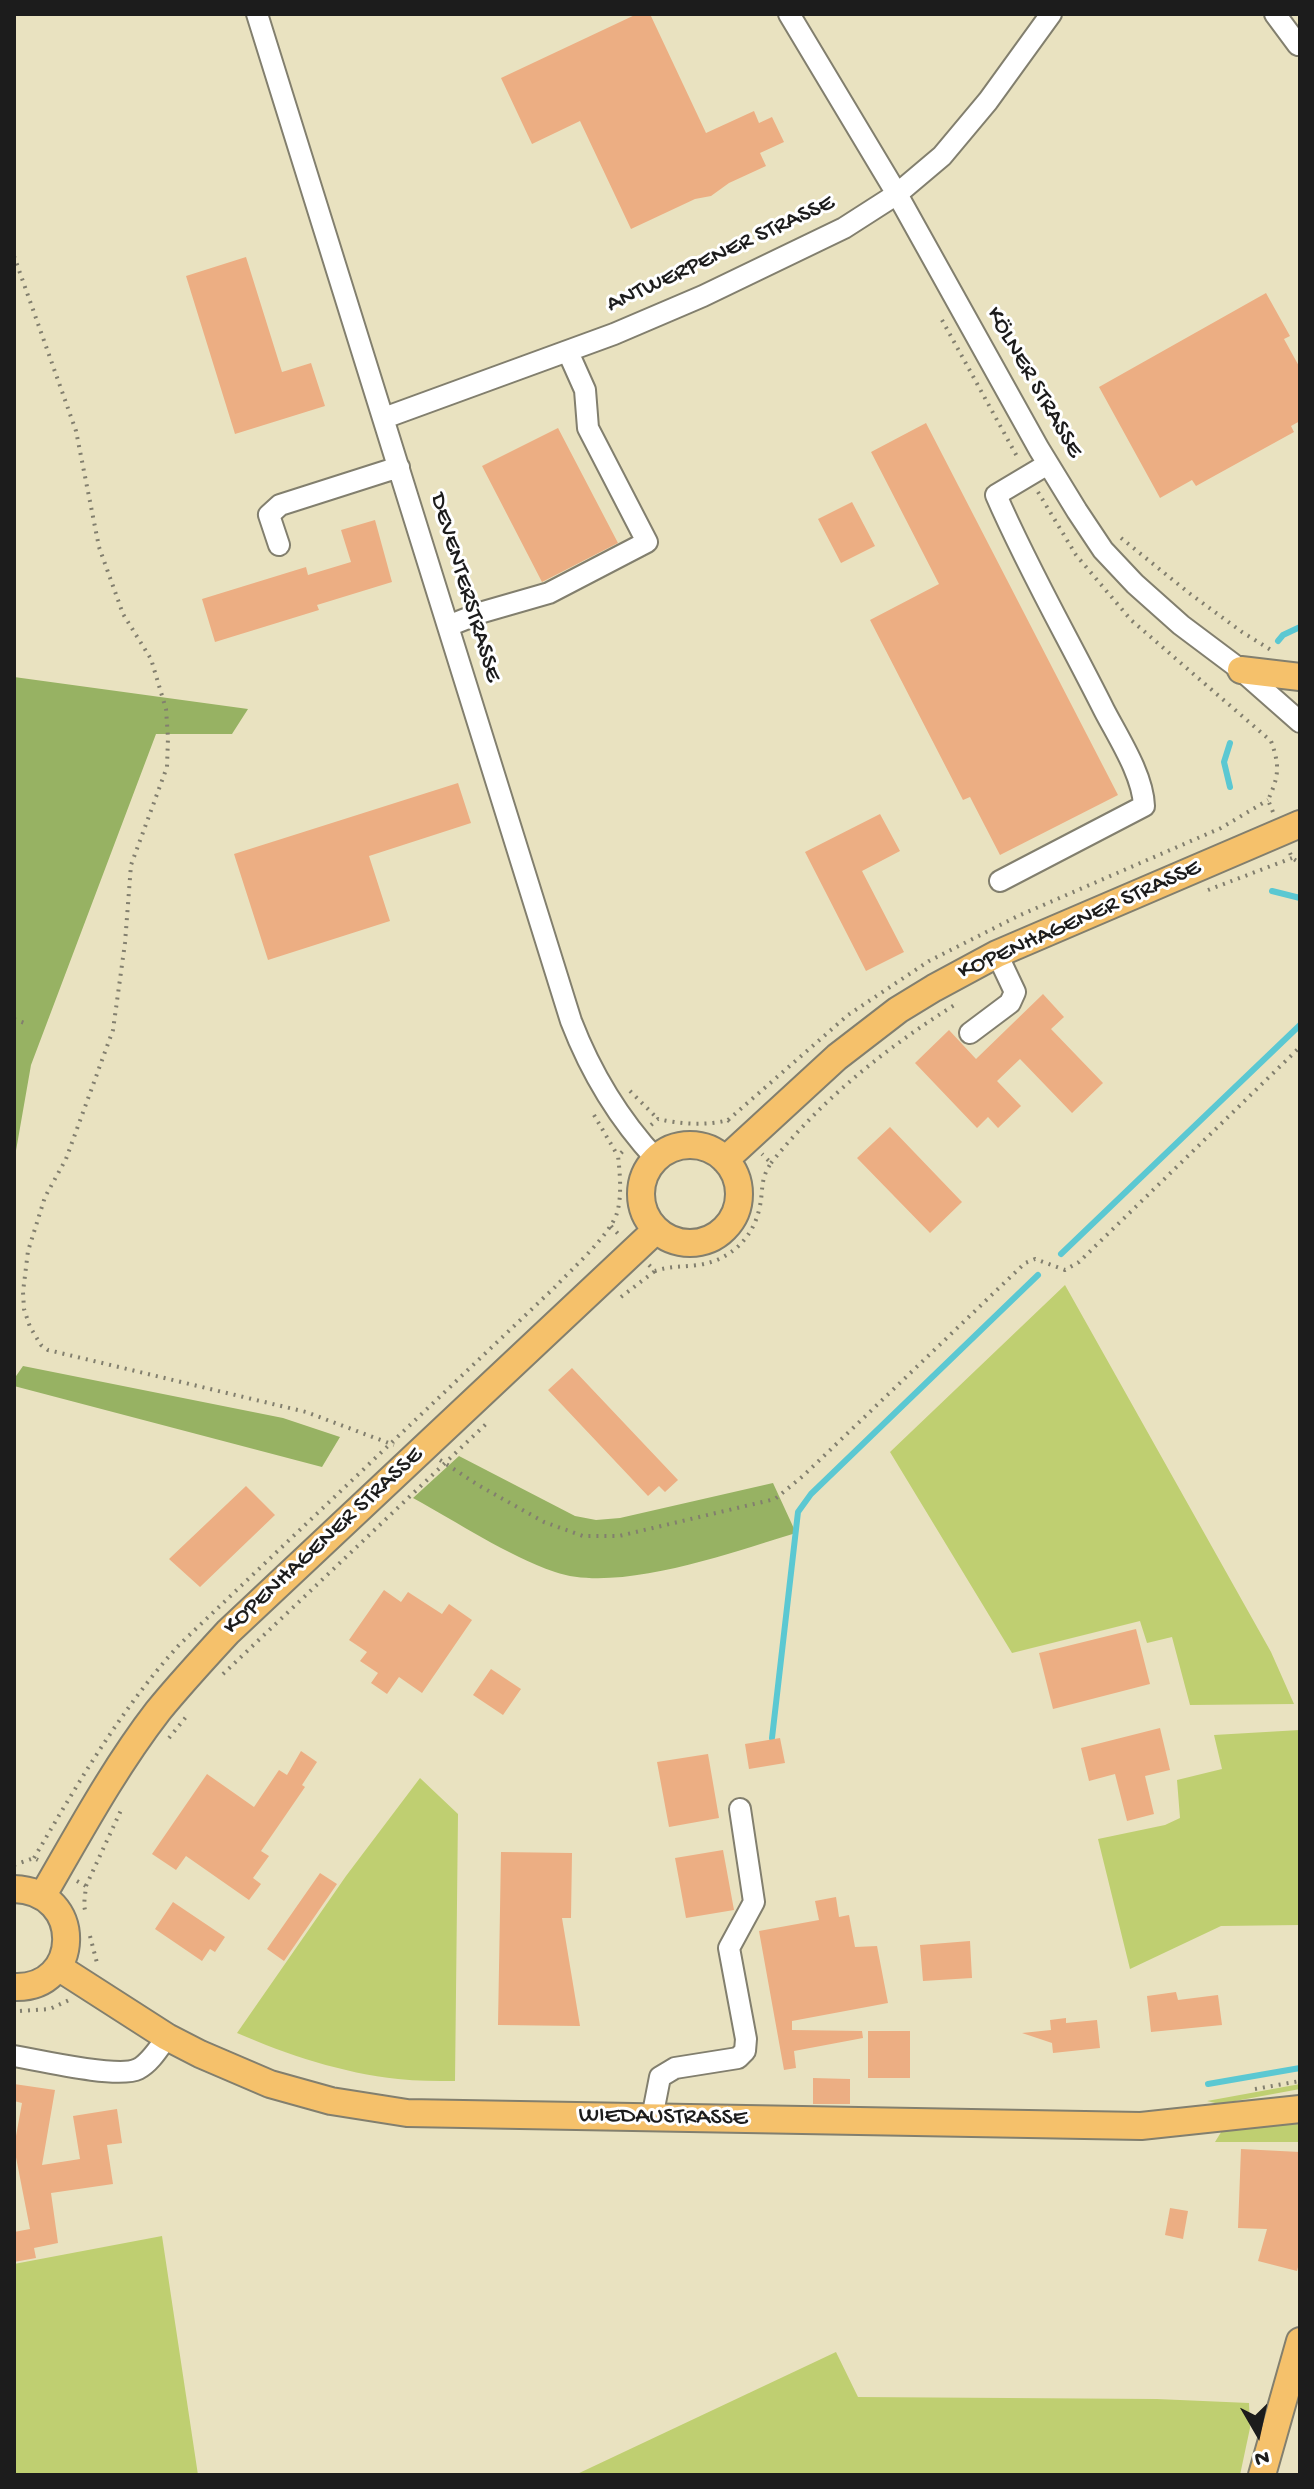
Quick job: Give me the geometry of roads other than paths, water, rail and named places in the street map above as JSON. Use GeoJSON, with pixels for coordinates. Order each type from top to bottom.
{"type":"FeatureCollection","features":[{"type":"Feature","properties":{"kind":"main road"},"geometry":{"type":"LineString","coordinates":[[1241,670],[1300,677]]}},
{"type":"Feature","properties":{"kind":"main road","name":"KOPENHAGENER STRASSE"},"geometry":{"type":"LineString","coordinates":[[725,1160],[823,1069],[870,1031],[934,988],[997,954],[1291,828]]}},
{"type":"Feature","properties":{"kind":"main road"},"geometry":{"type":"LineString","coordinates":[[700,1146],[725,1160],[735,1175],[739,1191],[737,1208],[724,1228],[704,1241],[690,1243],[676,1241],[656,1230],[644,1211],[641,1196],[642,1183],[656,1159],[669,1150],[700,1146]]}},
{"type":"Feature","properties":{"kind":"main road","name":"KOPENHAGENER STRASSE"},"geometry":{"type":"LineString","coordinates":[[43,1895],[143,1732],[195,1667],[228,1632],[656,1230]]}},
{"type":"Feature","properties":{"kind":"main road"},"geometry":{"type":"LineString","coordinates":[[14,1889],[43,1895],[64,1919],[67,1934],[66,1950],[58,1967],[38,1984],[14,1987]]}},
{"type":"Feature","properties":{"kind":"main road","name":"WIEDAUSTRASSE"},"geometry":{"type":"LineString","coordinates":[[58,1967],[167,2037],[270,2084],[331,2101],[407,2113],[1141,2126],[1300,2109]]}},
{"type":"Feature","properties":{"kind":"main road"},"geometry":{"type":"LineString","coordinates":[[1262,2475],[1300,2341]]}},
{"type":"Feature","properties":{"kind":"street","name":"DEVENTERSTRASSE"},"geometry":{"type":"LineString","coordinates":[[257,14],[571,1021],[597,1079],[637,1139],[656,1159]]}},
{"type":"Feature","properties":{"kind":"street","name":"KÖLNER STRASSE"},"geometry":{"type":"LineString","coordinates":[[789,14],[897,194],[1077,511],[1114,561],[1181,625],[1241,670],[1300,722]]}},
{"type":"Feature","properties":{"kind":"street","name":"ANTWERPENER STRASSE"},"geometry":{"type":"LineString","coordinates":[[384,418],[568,352],[703,296],[844,228],[897,194],[942,156],[988,101],[1051,14]]}},
{"type":"Feature","properties":{"kind":"street"},"geometry":{"type":"LineString","coordinates":[[1275,14],[1300,44]]}},
{"type":"Feature","properties":{"kind":"street"},"geometry":{"type":"LineString","coordinates":[[448,626],[483,612],[549,593],[647,542],[588,428],[585,390],[568,352]]}},
{"type":"Feature","properties":{"kind":"street"},"geometry":{"type":"LineString","coordinates":[[1000,881],[1144,806],[1144,791],[1127,755],[1021,553],[996,495],[1048,464]]}},
{"type":"Feature","properties":{"kind":"street"},"geometry":{"type":"LineString","coordinates":[[279,545],[269,515],[280,505],[399,467]]}},
{"type":"Feature","properties":{"kind":"street"},"geometry":{"type":"LineString","coordinates":[[970,1033],[1010,1003],[1015,992],[997,954]]}},
{"type":"Feature","properties":{"kind":"street"},"geometry":{"type":"LineString","coordinates":[[652,2118],[660,2077],[675,2068],[738,2058],[745,2051],[746,2039],[729,1948],[754,1902],[740,1809]]}},
{"type":"Feature","properties":{"kind":"street"},"geometry":{"type":"LineString","coordinates":[[14,2056],[84,2068],[136,2071],[167,2037]]}},
{"type":"Feature","properties":{"kind":"waterway"},"geometry":{"type":"LineString","coordinates":[[1278,641],[1300,627]]}},
{"type":"Feature","properties":{"kind":"waterway"},"geometry":{"type":"LineString","coordinates":[[1230,743],[1224,762],[1230,787]]}},
{"type":"Feature","properties":{"kind":"waterway"},"geometry":{"type":"LineString","coordinates":[[1272,891],[1300,898]]}},
{"type":"Feature","properties":{"kind":"waterway"},"geometry":{"type":"LineString","coordinates":[[1061,1254],[1300,1025]]}},
{"type":"Feature","properties":{"kind":"waterway"},"geometry":{"type":"LineString","coordinates":[[772,1738],[798,1512],[811,1494],[1038,1275]]}},
{"type":"Feature","properties":{"kind":"waterway"},"geometry":{"type":"LineString","coordinates":[[1208,2084],[1300,2068]]}}]}
